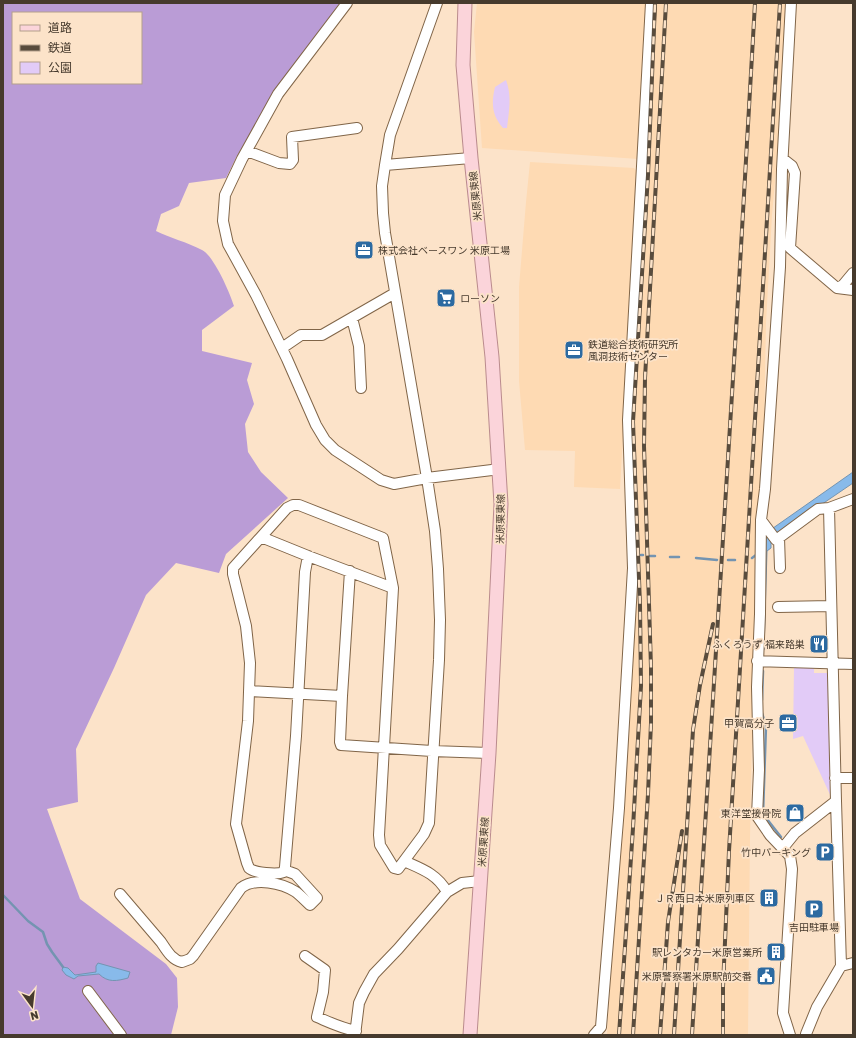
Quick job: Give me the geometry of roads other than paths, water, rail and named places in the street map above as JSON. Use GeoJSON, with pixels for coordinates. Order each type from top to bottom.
{"type":"FeatureCollection","features":[{"type":"Feature","properties":{"kind":"main road","name":"米原栗東線"},"geometry":{"type":"LineString","coordinates":[[465,3],[463,65],[492,358],[502,504],[490,753],[470,1035]]}},
{"type":"Feature","properties":{"kind":"street"},"geometry":{"type":"LineString","coordinates":[[348,3],[278,94],[225,194],[222,221],[228,244],[256,295],[282,348],[316,425],[325,440],[335,450],[381,480],[394,484],[427,478],[500,469]]}},
{"type":"Feature","properties":{"kind":"street"},"geometry":{"type":"LineString","coordinates":[[308,556],[305,572],[296,736],[284,870],[280,874],[251,870],[247,863],[237,831],[236,824],[248,721],[250,663],[246,626],[233,578],[233,568],[287,508],[299,505],[383,538],[393,588],[379,841],[394,868],[398,869],[424,834],[429,823],[432,751],[439,660],[439,591],[435,531],[395,293],[383,213],[382,186],[390,135],[437,3]]}},
{"type":"Feature","properties":{"kind":"street"},"geometry":{"type":"LineString","coordinates":[[594,1035],[601,1027],[602,1019],[618,823],[633,568],[628,420],[651,3]]}},
{"type":"Feature","properties":{"kind":"street"},"geometry":{"type":"LineString","coordinates":[[791,3],[783,159],[780,267],[765,489],[761,520],[757,686],[759,770],[757,816],[770,835],[790,856],[792,869],[783,1013],[791,1035],[799,1033],[807,1035],[817,1007],[841,966],[829,508]]}},
{"type":"Feature","properties":{"kind":"street"},"geometry":{"type":"LineString","coordinates":[[247,151],[279,163],[290,164],[293,160],[292,137],[358,128]]}},
{"type":"Feature","properties":{"kind":"street"},"geometry":{"type":"LineString","coordinates":[[385,165],[471,158]]}},
{"type":"Feature","properties":{"kind":"street"},"geometry":{"type":"LineString","coordinates":[[783,159],[792,166],[796,173],[790,248],[844,289]]}},
{"type":"Feature","properties":{"kind":"street"},"geometry":{"type":"LineString","coordinates":[[844,289],[843,285],[853,273]]}},
{"type":"Feature","properties":{"kind":"street"},"geometry":{"type":"LineString","coordinates":[[282,348],[301,335],[322,335],[395,293]]}},
{"type":"Feature","properties":{"kind":"street"},"geometry":{"type":"LineString","coordinates":[[352,318],[359,346],[361,388]]}},
{"type":"Feature","properties":{"kind":"street"},"geometry":{"type":"LineString","coordinates":[[777,538],[818,510],[829,508],[853,498]]}},
{"type":"Feature","properties":{"kind":"street"},"geometry":{"type":"LineString","coordinates":[[761,520],[768,530],[777,538],[780,568]]}},
{"type":"Feature","properties":{"kind":"street"},"geometry":{"type":"LineString","coordinates":[[261,537],[393,588]]}},
{"type":"Feature","properties":{"kind":"street"},"geometry":{"type":"LineString","coordinates":[[350,571],[342,696],[341,745],[490,753]]}},
{"type":"Feature","properties":{"kind":"street"},"geometry":{"type":"LineString","coordinates":[[778,608],[831,606]]}},
{"type":"Feature","properties":{"kind":"street"},"geometry":{"type":"LineString","coordinates":[[758,661],[853,664]]}},
{"type":"Feature","properties":{"kind":"street"},"geometry":{"type":"LineString","coordinates":[[250,691],[342,696]]}},
{"type":"Feature","properties":{"kind":"street"},"geometry":{"type":"LineString","coordinates":[[835,778],[853,778]]}},
{"type":"Feature","properties":{"kind":"street"},"geometry":{"type":"LineString","coordinates":[[782,849],[794,833],[836,802]]}},
{"type":"Feature","properties":{"kind":"street"},"geometry":{"type":"LineString","coordinates":[[404,861],[432,875],[442,883],[447,892]]}},
{"type":"Feature","properties":{"kind":"street"},"geometry":{"type":"LineString","coordinates":[[120,894],[157,937],[167,952],[173,958],[182,962],[193,956],[241,888],[245,885],[256,882],[285,887],[295,892],[310,905],[317,898],[295,874],[284,870]]}},
{"type":"Feature","properties":{"kind":"street"},"geometry":{"type":"LineString","coordinates":[[305,956],[325,970],[323,992],[317,1018],[355,1033],[360,1003],[374,974],[398,949],[447,892],[462,883],[480,881]]}},
{"type":"Feature","properties":{"kind":"street"},"geometry":{"type":"LineString","coordinates":[[841,966],[853,963]]}},
{"type":"Feature","properties":{"kind":"street"},"geometry":{"type":"LineString","coordinates":[[88,991],[121,1035]]}},
{"type":"Feature","properties":{"kind":"water"},"geometry":{"type":"Polygon","coordinates":[[[853,472],[853,483],[771,539],[771,548],[767,551],[764,650],[762,649],[766,533],[853,472]]]}},
{"type":"Feature","properties":{"kind":"water"},"geometry":{"type":"Polygon","coordinates":[[[98,963],[130,972],[128,978],[109,980],[99,974],[78,976],[74,979],[66,975],[62,970],[63,967],[68,968],[75,975],[96,972],[96,966],[98,963]]]}},
{"type":"Feature","properties":{"kind":"waterway"},"geometry":{"type":"LineString","coordinates":[[752,558],[756,555]]}},
{"type":"Feature","properties":{"kind":"waterway"},"geometry":{"type":"LineString","coordinates":[[650,556],[655,556]]}},
{"type":"Feature","properties":{"kind":"waterway"},"geometry":{"type":"LineString","coordinates":[[670,557],[679,557]]}},
{"type":"Feature","properties":{"kind":"waterway"},"geometry":{"type":"LineString","coordinates":[[696,558],[717,560]]}},
{"type":"Feature","properties":{"kind":"waterway"},"geometry":{"type":"LineString","coordinates":[[728,560],[735,560]]}},
{"type":"Feature","properties":{"kind":"waterway"},"geometry":{"type":"LineString","coordinates":[[762,700],[763,671]]}},
{"type":"Feature","properties":{"kind":"waterway"},"geometry":{"type":"LineString","coordinates":[[762,713],[766,726],[763,814],[781,837]]}},
{"type":"Feature","properties":{"kind":"waterway"},"geometry":{"type":"LineString","coordinates":[[3,895],[28,921],[43,932],[47,944],[63,967]]}},
{"type":"Feature","properties":{"kind":"railway"},"geometry":{"type":"LineString","coordinates":[[619,1035],[641,686],[640,605],[633,422],[648,175],[655,3]]}},
{"type":"Feature","properties":{"kind":"railway"},"geometry":{"type":"LineString","coordinates":[[633,1035],[651,723],[651,667],[644,446],[645,378],[666,3]]}},
{"type":"Feature","properties":{"kind":"railway"},"geometry":{"type":"LineString","coordinates":[[692,1035],[755,3]]}},
{"type":"Feature","properties":{"kind":"railway"},"geometry":{"type":"LineString","coordinates":[[723,1035],[723,987],[729,851],[780,3]]}},
{"type":"Feature","properties":{"kind":"railway"},"geometry":{"type":"LineString","coordinates":[[674,1035],[693,730],[700,685],[713,624]]}},
{"type":"Feature","properties":{"kind":"railway"},"geometry":{"type":"LineString","coordinates":[[660,1035],[668,922],[682,831]]}},
{"type":"Feature","properties":{"kind":"place","name":"株式会社ベースワン 米原工場"},"geometry":{"type":"Point","coordinates":[364,250]}},
{"type":"Feature","properties":{"kind":"place","name":"ローソン"},"geometry":{"type":"Point","coordinates":[446,298]}},
{"type":"Feature","properties":{"kind":"place","name":"鉄道総合技術研究所 風洞技術センター"},"geometry":{"type":"Point","coordinates":[574,350]}},
{"type":"Feature","properties":{"kind":"place","name":"ふくろうず 福来路巣"},"geometry":{"type":"Point","coordinates":[819,644]}},
{"type":"Feature","properties":{"kind":"place","name":"甲賀高分子"},"geometry":{"type":"Point","coordinates":[788,723]}},
{"type":"Feature","properties":{"kind":"place","name":"東洋堂接骨院"},"geometry":{"type":"Point","coordinates":[795,813]}},
{"type":"Feature","properties":{"kind":"place","name":"竹中パーキング"},"geometry":{"type":"Point","coordinates":[825,852]}},
{"type":"Feature","properties":{"kind":"place","name":"ＪＲ西日本米原列車区"},"geometry":{"type":"Point","coordinates":[769,898]}},
{"type":"Feature","properties":{"kind":"place","name":"吉田駐車場"},"geometry":{"type":"Point","coordinates":[814,909]}},
{"type":"Feature","properties":{"kind":"place","name":"駅レンタカー米原営業所"},"geometry":{"type":"Point","coordinates":[776,952]}},
{"type":"Feature","properties":{"kind":"place","name":"米原警察署米原駅前交番"},"geometry":{"type":"Point","coordinates":[766,976]}}]}
